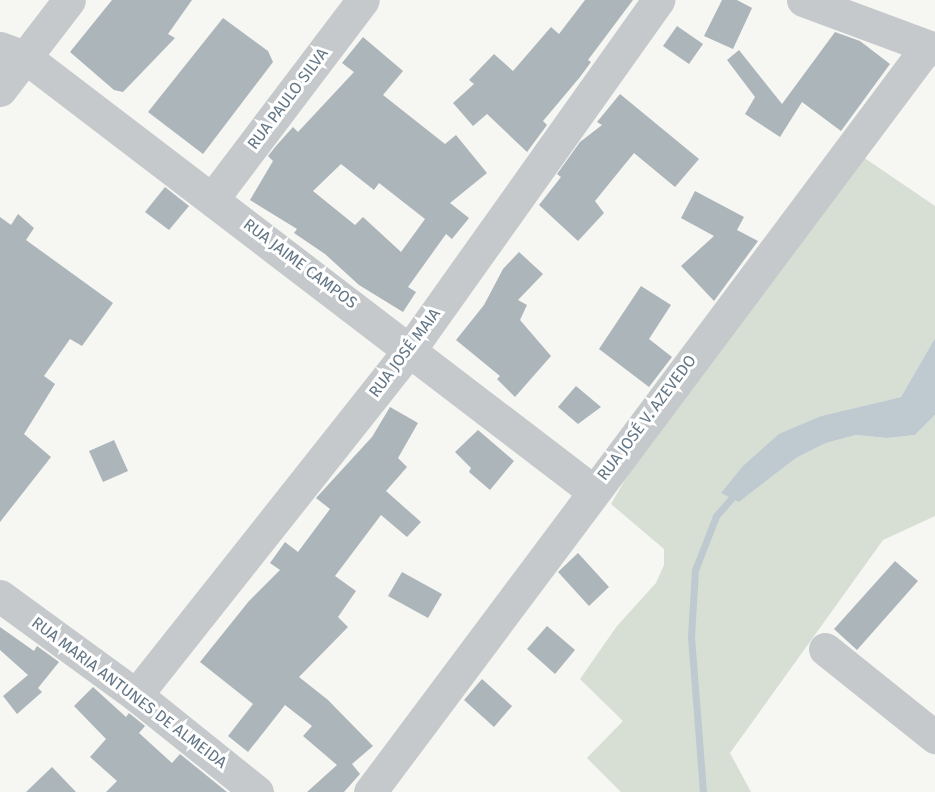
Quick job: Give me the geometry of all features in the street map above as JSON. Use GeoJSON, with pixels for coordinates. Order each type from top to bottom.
{"type":"FeatureCollection","features":[{"type":"Feature","properties":{"kind":"street"},"geometry":{"type":"LineString","coordinates":[[0,90],[13,53],[69,0]]}},
{"type":"Feature","properties":{"kind":"street","name":"RUA PAULO SILVA"},"geometry":{"type":"LineString","coordinates":[[213,198],[363,0]]}},
{"type":"Feature","properties":{"kind":"street","name":"RUA JOSÉ MAIA"},"geometry":{"type":"LineString","coordinates":[[136,695],[411,348],[658,0]]}},
{"type":"Feature","properties":{"kind":"street"},"geometry":{"type":"LineString","coordinates":[[803,0],[931,48]]}},
{"type":"Feature","properties":{"kind":"street","name":"RUA JOSÉ V. AZEVEDO"},"geometry":{"type":"LineString","coordinates":[[370,792],[592,491],[931,48]]}},
{"type":"Feature","properties":{"kind":"street","name":"RUA JAIME CAMPOS"},"geometry":{"type":"LineString","coordinates":[[13,53],[213,198],[411,348],[592,491]]}},
{"type":"Feature","properties":{"kind":"street","name":"RUA MARIA ANTUNES DE ALMEIDA"},"geometry":{"type":"LineString","coordinates":[[0,596],[136,695],[257,792]]}},
{"type":"Feature","properties":{"kind":"street"},"geometry":{"type":"LineString","coordinates":[[825,649],[935,737]]}},
{"type":"Feature","properties":{"kind":"shaded area"},"geometry":{"type":"Polygon","coordinates":[[[860,155],[935,206],[935,338],[901,397],[821,416],[739,502],[796,458],[826,443],[856,435],[887,438],[915,435],[935,415],[935,516],[883,540],[730,753],[751,792],[621,792],[587,758],[623,721],[580,679],[617,626],[656,583],[664,565],[664,549],[611,504],[643,449],[860,155]]]}},
{"type":"Feature","properties":{"kind":"shaded area"},"geometry":{"type":"Polygon","coordinates":[[[935,338],[935,415],[915,435],[887,438],[856,435],[826,443],[796,458],[739,502],[721,493],[743,466],[779,434],[821,416],[901,397],[935,338]]]}},
{"type":"Feature","properties":{"kind":"building"},"geometry":{"type":"Polygon","coordinates":[[[112,0],[192,0],[168,34],[175,38],[123,92],[114,90],[70,52],[112,0]]]}},
{"type":"Feature","properties":{"kind":"building"},"geometry":{"type":"Polygon","coordinates":[[[585,0],[633,0],[588,60],[591,62],[580,77],[543,121],[547,125],[527,152],[487,114],[473,126],[453,103],[474,84],[469,80],[494,54],[513,71],[551,27],[559,34],[585,0]]]}},
{"type":"Feature","properties":{"kind":"building"},"geometry":{"type":"Polygon","coordinates":[[[722,0],[737,0],[752,8],[733,49],[704,36],[722,0]]]}},
{"type":"Feature","properties":{"kind":"building"},"geometry":{"type":"Polygon","coordinates":[[[223,18],[268,51],[273,62],[203,154],[148,112],[223,18]]]}},
{"type":"Feature","properties":{"kind":"building"},"geometry":{"type":"Polygon","coordinates":[[[677,26],[703,44],[689,64],[663,46],[677,26]]]}},
{"type":"Feature","properties":{"kind":"building"},"geometry":{"type":"Polygon","coordinates":[[[835,32],[860,41],[890,64],[841,131],[802,102],[780,137],[745,114],[755,97],[727,60],[739,50],[782,104],[835,32]]]}},
{"type":"Feature","properties":{"kind":"building"},"geometry":{"type":"Polygon","coordinates":[[[363,37],[403,71],[383,95],[445,144],[456,135],[487,173],[450,203],[469,218],[452,239],[446,234],[408,287],[416,292],[403,312],[359,285],[325,254],[294,233],[297,229],[250,200],[273,161],[268,156],[276,146],[293,127],[298,132],[354,72],[342,63],[363,37]],[[341,164],[313,191],[355,225],[363,217],[401,252],[425,219],[379,183],[374,190],[341,164]]]}},
{"type":"Feature","properties":{"kind":"building"},"geometry":{"type":"Polygon","coordinates":[[[620,94],[699,159],[675,187],[634,153],[595,201],[604,213],[578,241],[539,205],[561,177],[557,174],[580,142],[602,125],[597,122],[620,94]]]}},
{"type":"Feature","properties":{"kind":"building"},"geometry":{"type":"Polygon","coordinates":[[[165,187],[189,206],[169,230],[145,212],[165,187]]]}},
{"type":"Feature","properties":{"kind":"building"},"geometry":{"type":"Polygon","coordinates":[[[695,191],[744,217],[737,230],[758,241],[714,301],[681,266],[714,236],[681,218],[695,191]]]}},
{"type":"Feature","properties":{"kind":"building"},"geometry":{"type":"Polygon","coordinates":[[[18,214],[34,228],[26,240],[113,303],[82,346],[70,339],[44,376],[55,384],[24,434],[51,457],[0,522],[0,217],[11,225],[18,214]]]}},
{"type":"Feature","properties":{"kind":"building"},"geometry":{"type":"Polygon","coordinates":[[[519,252],[543,274],[518,300],[527,305],[520,320],[551,356],[515,397],[497,379],[500,376],[456,340],[484,305],[503,269],[519,252]]]}},
{"type":"Feature","properties":{"kind":"building"},"geometry":{"type":"Polygon","coordinates":[[[641,286],[671,305],[649,339],[672,357],[649,387],[599,349],[641,286]]]}},
{"type":"Feature","properties":{"kind":"building"},"geometry":{"type":"Polygon","coordinates":[[[576,386],[601,407],[578,424],[558,407],[576,386]]]}},
{"type":"Feature","properties":{"kind":"building"},"geometry":{"type":"Polygon","coordinates":[[[390,407],[418,423],[398,458],[407,467],[386,491],[421,522],[407,537],[381,515],[335,576],[356,591],[338,617],[348,627],[299,677],[328,700],[373,746],[352,764],[360,774],[344,792],[307,792],[337,765],[303,736],[312,726],[285,705],[248,752],[228,736],[253,704],[200,662],[249,601],[280,570],[270,563],[285,542],[298,552],[330,509],[316,498],[372,437],[390,407]]]}},
{"type":"Feature","properties":{"kind":"building"},"geometry":{"type":"Polygon","coordinates":[[[478,430],[514,461],[490,490],[469,472],[471,468],[455,452],[478,430]]]}},
{"type":"Feature","properties":{"kind":"building"},"geometry":{"type":"Polygon","coordinates":[[[114,440],[128,471],[103,482],[89,451],[114,440]]]}},
{"type":"Feature","properties":{"kind":"building"},"geometry":{"type":"Polygon","coordinates":[[[578,553],[609,587],[589,606],[558,572],[578,553]]]}},
{"type":"Feature","properties":{"kind":"building"},"geometry":{"type":"Polygon","coordinates":[[[895,561],[918,581],[857,650],[834,629],[895,561]]]}},
{"type":"Feature","properties":{"kind":"building"},"geometry":{"type":"Polygon","coordinates":[[[402,572],[442,594],[428,618],[388,596],[402,572]]]}},
{"type":"Feature","properties":{"kind":"building"},"geometry":{"type":"Polygon","coordinates":[[[547,626],[575,650],[555,674],[527,649],[547,626]]]}},
{"type":"Feature","properties":{"kind":"building"},"geometry":{"type":"Polygon","coordinates":[[[0,627],[34,651],[37,646],[59,662],[38,688],[42,692],[17,714],[3,696],[28,675],[0,650],[0,627]]]}},
{"type":"Feature","properties":{"kind":"building"},"geometry":{"type":"Polygon","coordinates":[[[482,679],[512,706],[494,727],[464,700],[482,679]]]}},
{"type":"Feature","properties":{"kind":"building"},"geometry":{"type":"Polygon","coordinates":[[[93,687],[126,717],[129,713],[145,726],[139,733],[172,763],[180,754],[227,792],[106,792],[117,781],[90,757],[106,739],[74,706],[93,687]]]}},
{"type":"Feature","properties":{"kind":"building"},"geometry":{"type":"Polygon","coordinates":[[[52,767],[76,792],[26,792],[52,767]]]}},
{"type":"Feature","properties":{"kind":"waterway"},"geometry":{"type":"LineString","coordinates":[[703,792],[691,637],[695,570],[716,516],[737,492]]}}]}
